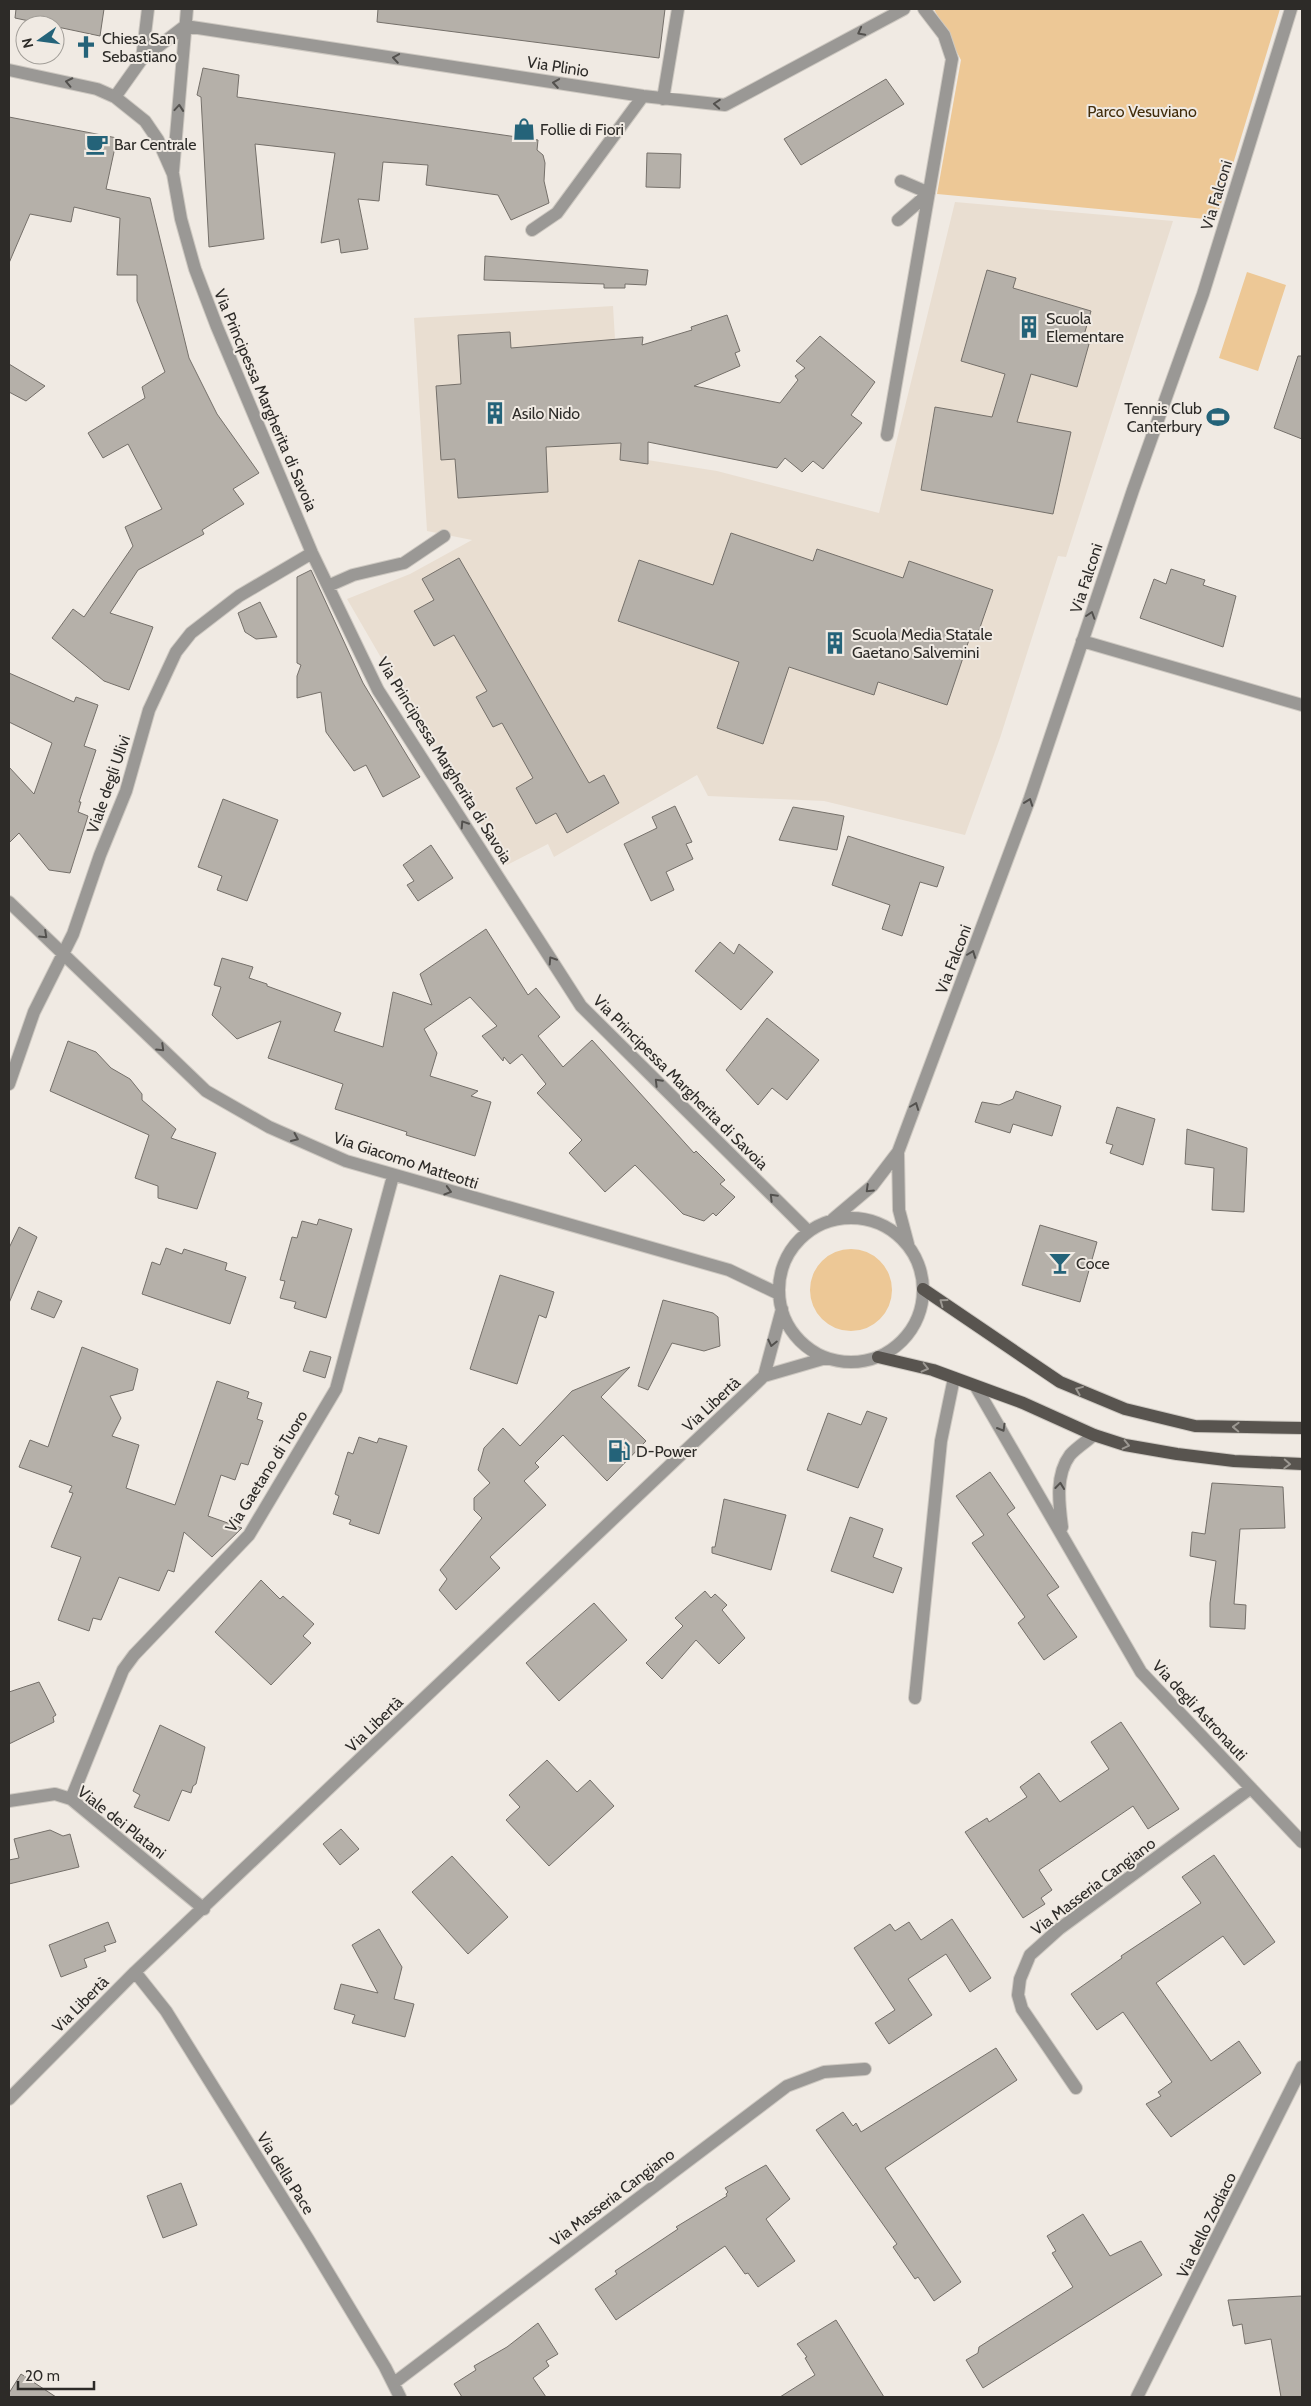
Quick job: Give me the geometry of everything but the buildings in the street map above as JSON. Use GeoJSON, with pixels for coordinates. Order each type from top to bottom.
{"type":"FeatureCollection","features":[{"type":"Feature","properties":{"kind":"main road"},"geometry":{"type":"LineString","coordinates":[[923,1289],[1060,1382],[1125,1409],[1195,1426],[1302,1428]]}},
{"type":"Feature","properties":{"kind":"main road"},"geometry":{"type":"LineString","coordinates":[[878,1357],[933,1370],[1023,1403],[1094,1436],[1125,1445],[1234,1461],[1302,1464]]}},
{"type":"Feature","properties":{"kind":"street"},"geometry":{"type":"LineString","coordinates":[[142,59],[148,9]]}},
{"type":"Feature","properties":{"kind":"street"},"geometry":{"type":"LineString","coordinates":[[173,174],[187,9]]}},
{"type":"Feature","properties":{"kind":"street"},"geometry":{"type":"LineString","coordinates":[[663,99],[678,9]]}},
{"type":"Feature","properties":{"kind":"street","name":"Via Plinio"},"geometry":{"type":"LineString","coordinates":[[185,26],[663,99],[725,105],[904,9]]}},
{"type":"Feature","properties":{"kind":"street"},"geometry":{"type":"LineString","coordinates":[[887,435],[952,59],[944,35],[924,9]]}},
{"type":"Feature","properties":{"kind":"street","name":"Via Falconi"},"geometry":{"type":"LineString","coordinates":[[834,1219],[872,1186],[898,1152],[1030,798],[1133,490],[1203,294],[1291,9]]}},
{"type":"Feature","properties":{"kind":"street"},"geometry":{"type":"LineString","coordinates":[[115,97],[142,59],[185,26]]}},
{"type":"Feature","properties":{"kind":"street","name":"Via Principessa Margherita di Savoia"},"geometry":{"type":"LineString","coordinates":[[9,70],[75,83],[115,97],[145,121],[162,149],[173,174],[181,219],[195,269],[312,553],[378,690],[581,1006],[808,1232]]}},
{"type":"Feature","properties":{"kind":"street"},"geometry":{"type":"LineString","coordinates":[[532,230],[557,212],[643,96]]}},
{"type":"Feature","properties":{"kind":"street"},"geometry":{"type":"LineString","coordinates":[[901,181],[929,193]]}},
{"type":"Feature","properties":{"kind":"street"},"geometry":{"type":"LineString","coordinates":[[898,220],[929,193]]}},
{"type":"Feature","properties":{"kind":"street"},"geometry":{"type":"LineString","coordinates":[[896,317],[908,312]]}},
{"type":"Feature","properties":{"kind":"street"},"geometry":{"type":"LineString","coordinates":[[328,586],[353,575],[404,562],[444,536]]}},
{"type":"Feature","properties":{"kind":"street","name":"Viale degli Ulivi"},"geometry":{"type":"LineString","coordinates":[[9,1084],[34,1012],[64,954],[126,790],[149,710],[176,652],[191,633],[239,596],[312,553]]}},
{"type":"Feature","properties":{"kind":"street"},"geometry":{"type":"LineString","coordinates":[[1082,641],[1302,705]]}},
{"type":"Feature","properties":{"kind":"street","name":"Via Giacomo Matteotti"},"geometry":{"type":"LineString","coordinates":[[9,902],[206,1091],[269,1127],[346,1161],[393,1176],[729,1270],[779,1294]]}},
{"type":"Feature","properties":{"kind":"street","name":"Via Falconi"},"geometry":{"type":"LineString","coordinates":[[898,1152],[899,1210],[908,1244]]}},
{"type":"Feature","properties":{"kind":"street","name":"Via Gaetano di Tuoro"},"geometry":{"type":"LineString","coordinates":[[71,1799],[123,1670],[249,1535],[336,1389],[393,1176]]}},
{"type":"Feature","properties":{"kind":"street"},"geometry":{"type":"LineString","coordinates":[[852,1217],[874,1221],[895,1232],[908,1244],[919,1266],[923,1289],[920,1310],[910,1332],[893,1349],[878,1357],[860,1361],[841,1361],[826,1358],[809,1349],[790,1328],[782,1310],[779,1294],[781,1269],[790,1250],[808,1232],[834,1219],[852,1217]]}},
{"type":"Feature","properties":{"kind":"street","name":"Via Libertà"},"geometry":{"type":"LineString","coordinates":[[764,1376],[782,1310]]}},
{"type":"Feature","properties":{"kind":"street","name":"Via Libertà"},"geometry":{"type":"LineString","coordinates":[[9,2099],[135,1972],[204,1909],[764,1376],[826,1358]]}},
{"type":"Feature","properties":{"kind":"street"},"geometry":{"type":"LineString","coordinates":[[915,1698],[940,1441],[954,1378]]}},
{"type":"Feature","properties":{"kind":"street","name":"Via degli Astronauti"},"geometry":{"type":"LineString","coordinates":[[976,1387],[1063,1534],[1141,1672],[1302,1842]]}},
{"type":"Feature","properties":{"kind":"street","name":"Via degli Astronauti"},"geometry":{"type":"LineString","coordinates":[[1063,1534],[1058,1501],[1061,1471],[1070,1454],[1094,1436]]}},
{"type":"Feature","properties":{"kind":"street","name":"Via Masseria Cangiano"},"geometry":{"type":"LineString","coordinates":[[1076,2088],[1022,2010],[1018,1995],[1019,1987],[1030,1955],[1060,1929],[1251,1788]]}},
{"type":"Feature","properties":{"kind":"street","name":"Viale dei Platani"},"geometry":{"type":"LineString","coordinates":[[9,1801],[55,1794],[71,1799],[204,1909]]}},
{"type":"Feature","properties":{"kind":"street","name":"Via della Pace"},"geometry":{"type":"LineString","coordinates":[[135,1972],[166,2011],[308,2239],[394,2383],[400,2397]]}},
{"type":"Feature","properties":{"kind":"street","name":"Via dello Zodiaco"},"geometry":{"type":"LineString","coordinates":[[1137,2397],[1302,2067]]}},
{"type":"Feature","properties":{"kind":"street","name":"Via Masseria Cangiano"},"geometry":{"type":"LineString","coordinates":[[394,2383],[787,2086],[824,2072],[864,2069]]}},
{"type":"Feature","properties":{"kind":"shaded area"},"geometry":{"type":"Polygon","coordinates":[[[955,202],[1173,221],[1066,557],[1058,556],[1000,738],[965,835],[824,801],[708,796],[697,775],[554,857],[548,844],[507,865],[423,730],[347,599],[410,574],[472,540],[427,531],[414,318],[613,306],[622,456],[717,471],[879,513],[955,202]]]}},
{"type":"Feature","properties":{"kind":"green space","name":"Parco Vesuviano"},"geometry":{"type":"Polygon","coordinates":[[[934,9],[1280,9],[1216,220],[937,194],[961,60],[934,9]]]}},
{"type":"Feature","properties":{"kind":"green space"},"geometry":{"type":"Polygon","coordinates":[[[1247,272],[1286,285],[1258,371],[1219,358],[1247,272]]]}},
{"type":"Feature","properties":{"kind":"green space"},"geometry":{"type":"Polygon","coordinates":[[[843,1249],[859,1249],[874,1256],[885,1267],[892,1282],[889,1306],[880,1319],[859,1331],[843,1331],[828,1324],[817,1313],[810,1298],[810,1282],[817,1267],[828,1256],[843,1249]]]}},
{"type":"Feature","properties":{"kind":"place","name":"Chiesa San Sebastiano"},"geometry":{"type":"Point","coordinates":[86,47]}},
{"type":"Feature","properties":{"kind":"place","name":"Follie di Fiori"},"geometry":{"type":"Point","coordinates":[524,129]}},
{"type":"Feature","properties":{"kind":"place","name":"Bar Centrale"},"geometry":{"type":"Point","coordinates":[97,144]}},
{"type":"Feature","properties":{"kind":"place","name":"Scuola Elementare"},"geometry":{"type":"Point","coordinates":[1029,327]}},
{"type":"Feature","properties":{"kind":"place","name":"Asilo Nido"},"geometry":{"type":"Point","coordinates":[495,413]}},
{"type":"Feature","properties":{"kind":"place","name":"Tennis Club Canterbury"},"geometry":{"type":"Point","coordinates":[1218,417]}},
{"type":"Feature","properties":{"kind":"place","name":"Scuola Media Statale Gaetano Salvemini"},"geometry":{"type":"Point","coordinates":[835,643]}},
{"type":"Feature","properties":{"kind":"place","name":"Coce"},"geometry":{"type":"Point","coordinates":[1060,1263]}},
{"type":"Feature","properties":{"kind":"place","name":"D-Power"},"geometry":{"type":"Point","coordinates":[619,1451]}}]}
